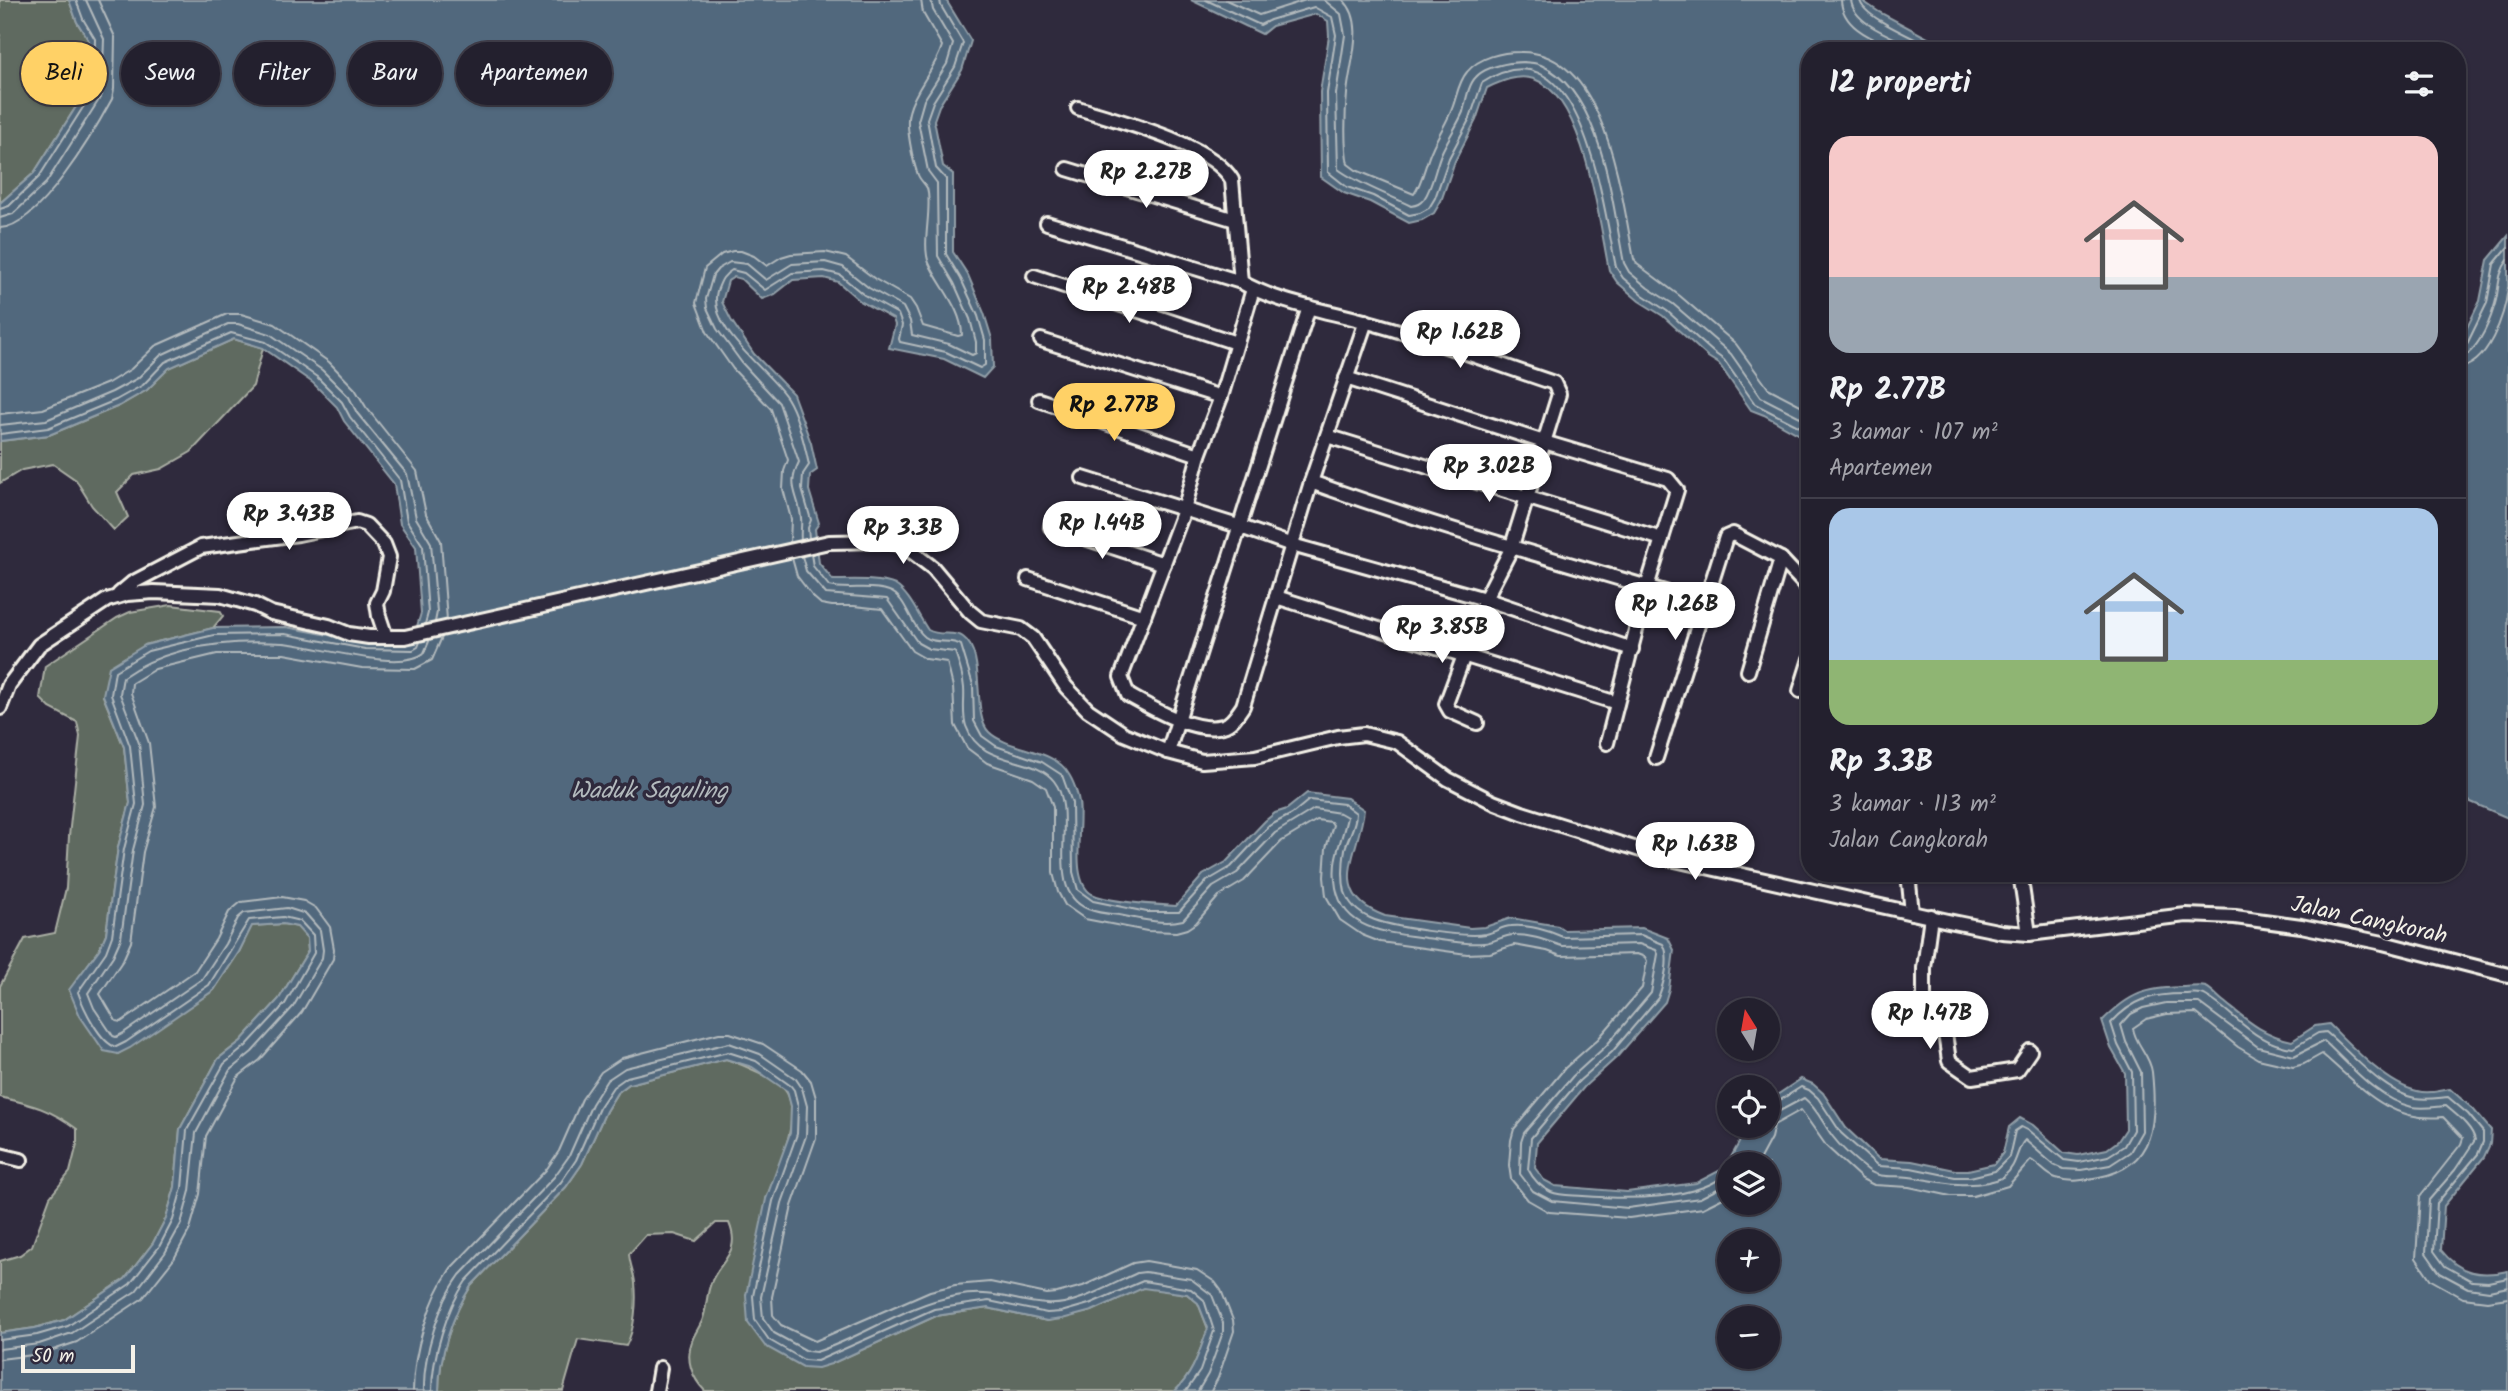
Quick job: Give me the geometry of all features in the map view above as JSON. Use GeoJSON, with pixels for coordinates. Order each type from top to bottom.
{"type":"FeatureCollection","features":[{"type":"Feature","properties":{"kind":"street"},"geometry":{"type":"LineString","coordinates":[[1078,108],[1191,147],[1226,167],[1232,180],[1241,282]]}},
{"type":"Feature","properties":{"kind":"street"},"geometry":{"type":"LineString","coordinates":[[1067,169],[1235,220]]}},
{"type":"Feature","properties":{"kind":"street"},"geometry":{"type":"LineString","coordinates":[[1047,223],[1241,282],[1253,289],[1309,307],[1366,321],[1554,383],[1559,394],[1511,549],[1485,599],[1446,704],[1450,710],[1477,723]]}},
{"type":"Feature","properties":{"kind":"street"},"geometry":{"type":"LineString","coordinates":[[1034,276],[1236,343]]}},
{"type":"Feature","properties":{"kind":"street"},"geometry":{"type":"LineString","coordinates":[[1253,289],[1184,510],[1121,677],[1128,695],[1178,721],[1222,727],[1231,722],[1243,706],[1311,482],[1366,321]]}},
{"type":"Feature","properties":{"kind":"street"},"geometry":{"type":"LineString","coordinates":[[1168,752],[1309,307]]}},
{"type":"Feature","properties":{"kind":"street"},"geometry":{"type":"LineString","coordinates":[[1041,340],[1220,397]]}},
{"type":"Feature","properties":{"kind":"street"},"geometry":{"type":"LineString","coordinates":[[1346,378],[1668,479],[1677,490],[1647,587],[1607,743]]}},
{"type":"Feature","properties":{"kind":"street"},"geometry":{"type":"LineString","coordinates":[[1039,400],[1199,455]]}},
{"type":"Feature","properties":{"kind":"street"},"geometry":{"type":"LineString","coordinates":[[1326,436],[1662,539]]}},
{"type":"Feature","properties":{"kind":"street"},"geometry":{"type":"LineString","coordinates":[[1083,478],[1292,545],[1485,599],[1632,649]]}},
{"type":"Feature","properties":{"kind":"street"},"geometry":{"type":"LineString","coordinates":[[1311,482],[1375,506],[1511,549],[1705,604]]}},
{"type":"Feature","properties":{"kind":"street"},"geometry":{"type":"LineString","coordinates":[[0,708],[9,685],[39,645],[132,583],[201,548],[357,523],[366,525],[384,544],[389,557],[383,591],[377,603],[386,637],[349,634],[329,626],[271,613],[255,605],[220,595],[154,592],[113,598]]}},
{"type":"Feature","properties":{"kind":"street"},"geometry":{"type":"LineString","coordinates":[[1051,527],[1164,564]]}},
{"type":"Feature","properties":{"kind":"street"},"geometry":{"type":"LineString","coordinates":[[1656,758],[1726,537],[1733,534],[1781,559],[1801,580]]}},
{"type":"Feature","properties":{"kind":"street","name":"Jalan Cangkorah"},"geometry":{"type":"LineString","coordinates":[[386,637],[405,636],[822,544],[838,541],[884,541],[903,545],[933,568],[970,612],[981,621],[1021,629],[1033,638],[1066,687],[1088,710],[1124,734],[1168,752],[1202,761],[1255,757],[1338,737],[1364,734],[1397,742],[1448,779],[1493,802],[1522,813],[1678,861],[2002,932],[2029,934],[2186,915],[2235,917],[2358,937],[2508,975]]}},
{"type":"Feature","properties":{"kind":"street"},"geometry":{"type":"LineString","coordinates":[[1748,671],[1781,559]]}},
{"type":"Feature","properties":{"kind":"street"},"geometry":{"type":"LineString","coordinates":[[1028,579],[1144,617]]}},
{"type":"Feature","properties":{"kind":"street"},"geometry":{"type":"LineString","coordinates":[[1276,597],[1617,703]]}},
{"type":"Feature","properties":{"kind":"street"},"geometry":{"type":"LineString","coordinates":[[1909,882],[1912,912]]}},
{"type":"Feature","properties":{"kind":"street"},"geometry":{"type":"LineString","coordinates":[[2021,882],[2029,934]]}},
{"type":"Feature","properties":{"kind":"street"},"geometry":{"type":"LineString","coordinates":[[1931,916],[1924,968],[1924,1024],[1945,1033],[1950,1061],[1968,1075],[1977,1076],[2017,1070],[2030,1051]]}},
{"type":"Feature","properties":{"kind":"street"},"geometry":{"type":"LineString","coordinates":[[0,1156],[21,1160]]}},
{"type":"Feature","properties":{"kind":"street"},"geometry":{"type":"LineString","coordinates":[[656,1391],[660,1368]]}},
{"type":"Feature","properties":{"kind":"green space"},"geometry":{"type":"Polygon","coordinates":[[[0,0],[69,0],[77,22],[89,42],[21,42],[21,105],[77,105],[34,173],[0,203],[0,0]]]}},
{"type":"Feature","properties":{"kind":"green space"},"geometry":{"type":"Polygon","coordinates":[[[234,339],[263,348],[253,386],[191,452],[161,469],[134,475],[117,492],[128,517],[114,530],[92,506],[76,480],[53,464],[22,470],[0,483],[0,441],[49,435],[119,406],[147,390],[169,368],[234,339]]]}},
{"type":"Feature","properties":{"kind":"green space"},"geometry":{"type":"Polygon","coordinates":[[[171,605],[220,611],[223,616],[213,628],[145,645],[103,696],[124,747],[130,803],[118,847],[106,934],[100,948],[69,991],[118,1054],[214,990],[239,952],[251,926],[283,924],[298,927],[307,938],[308,951],[279,999],[241,1041],[218,1059],[180,1129],[175,1187],[166,1218],[153,1243],[125,1279],[64,1320],[0,1333],[0,1261],[20,1255],[32,1246],[50,1197],[70,1172],[77,1144],[77,1129],[67,1122],[41,1108],[0,1097],[0,986],[25,939],[55,933],[66,888],[80,736],[77,722],[50,708],[40,698],[45,666],[117,618],[130,612],[171,605]]]}},
{"type":"Feature","properties":{"kind":"green space"},"geometry":{"type":"Polygon","coordinates":[[[726,1059],[768,1077],[783,1088],[791,1104],[790,1132],[766,1199],[831,1364],[936,1316],[988,1308],[1047,1321],[1092,1311],[1143,1287],[1187,1294],[1198,1303],[1208,1329],[1187,1377],[1175,1391],[705,1391],[693,1374],[689,1355],[693,1338],[704,1316],[711,1283],[728,1256],[733,1242],[729,1223],[716,1223],[696,1241],[674,1234],[646,1235],[629,1254],[636,1298],[633,1324],[626,1346],[578,1339],[563,1391],[439,1391],[444,1350],[464,1297],[471,1286],[566,1187],[582,1164],[617,1093],[629,1084],[726,1059]]]}},
{"type":"Feature","properties":{"kind":"water","name":"Waduk Saguling"},"geometry":{"type":"Polygon","coordinates":[[[69,0],[946,0],[971,41],[962,70],[939,106],[934,120],[943,166],[953,174],[953,252],[968,275],[984,313],[992,339],[993,367],[983,378],[944,359],[889,348],[895,325],[893,319],[860,301],[838,282],[824,278],[793,280],[775,294],[762,299],[741,279],[734,277],[728,281],[722,302],[754,354],[793,394],[811,443],[817,470],[810,475],[809,490],[819,523],[815,529],[819,563],[833,580],[874,580],[895,585],[909,599],[928,630],[959,635],[970,645],[975,657],[981,712],[989,732],[1007,743],[1053,759],[1062,765],[1072,779],[1080,812],[1078,852],[1081,877],[1092,894],[1120,901],[1176,906],[1203,875],[1226,862],[1265,821],[1275,813],[1287,809],[1307,793],[1347,798],[1364,810],[1350,871],[1351,884],[1356,896],[1367,907],[1385,916],[1470,928],[1485,927],[1511,918],[1558,926],[1564,930],[1642,928],[1668,938],[1674,950],[1665,1002],[1617,1057],[1585,1086],[1537,1143],[1535,1168],[1544,1180],[1555,1186],[1627,1192],[1696,1183],[1717,1172],[1717,1215],[1780,1215],[1780,1152],[1734,1152],[1742,1138],[1780,1138],[1780,1093],[1801,1079],[1813,1084],[1823,1093],[1846,1128],[1879,1159],[1968,1170],[1994,1164],[2003,1153],[2009,1127],[2020,1118],[2033,1125],[2064,1153],[2078,1155],[2107,1149],[2118,1141],[2126,1129],[2125,1073],[2111,1048],[2102,1021],[2121,1004],[2139,994],[2159,989],[2206,987],[2255,1026],[2292,1041],[2315,1026],[2329,1024],[2370,1063],[2394,1081],[2421,1092],[2450,1089],[2473,1109],[2491,1130],[2490,1144],[2484,1157],[2444,1206],[2441,1250],[2456,1264],[2471,1272],[2488,1274],[2508,1271],[2508,1391],[1175,1391],[1199,1354],[1208,1328],[1198,1303],[1187,1294],[1143,1288],[1092,1311],[1062,1319],[1047,1321],[988,1308],[936,1316],[831,1364],[818,1368],[803,1367],[765,1346],[748,1323],[746,1295],[766,1199],[790,1133],[791,1106],[787,1091],[752,1067],[726,1059],[629,1084],[617,1093],[582,1164],[566,1187],[471,1286],[464,1297],[444,1350],[439,1391],[0,1391],[0,1333],[64,1320],[125,1279],[153,1243],[166,1218],[175,1187],[180,1129],[218,1059],[241,1041],[279,999],[308,951],[307,938],[297,927],[283,924],[252,926],[214,990],[130,1048],[118,1054],[104,1051],[80,1016],[69,990],[100,948],[106,934],[118,847],[130,803],[124,747],[103,695],[109,667],[145,645],[213,628],[286,627],[366,642],[412,643],[421,613],[416,547],[400,524],[394,484],[344,421],[337,407],[313,383],[263,348],[234,339],[169,368],[147,390],[119,406],[49,435],[0,441],[0,203],[34,173],[77,105],[107,105],[107,42],[89,41],[77,22],[69,0]]]}},
{"type":"Feature","properties":{"kind":"water"},"geometry":{"type":"Polygon","coordinates":[[[1191,0],[1861,0],[1935,42],[1801,42],[1801,436],[1751,410],[1719,364],[1663,316],[1639,301],[1617,282],[1609,270],[1594,193],[1578,135],[1566,110],[1551,90],[1534,79],[1522,77],[1487,88],[1476,120],[1455,161],[1441,201],[1434,213],[1409,223],[1370,202],[1344,193],[1321,177],[1320,92],[1329,36],[1328,21],[1316,14],[1272,26],[1262,34],[1191,0]]]}},
{"type":"Feature","properties":{"kind":"water"},"geometry":{"type":"Polygon","coordinates":[[[2508,236],[2508,818],[2466,800],[2466,330],[2480,301],[2488,260],[2508,236]]]}}]}
